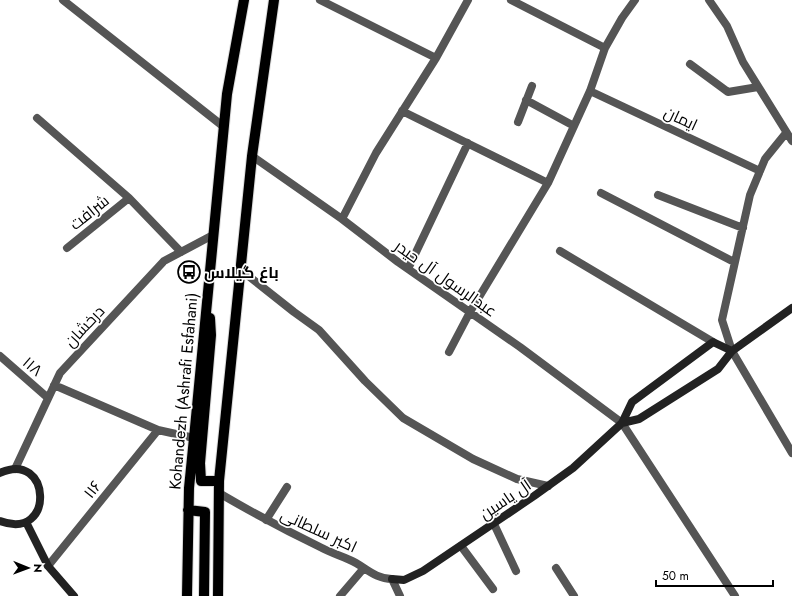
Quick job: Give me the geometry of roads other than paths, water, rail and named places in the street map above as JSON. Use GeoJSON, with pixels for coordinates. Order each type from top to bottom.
{"type":"FeatureCollection","features":[{"type":"Feature","properties":{"kind":"main road","name":"Kohandezh (Ashrafi Esfahani)"},"geometry":{"type":"LineString","coordinates":[[187,596],[188,510],[213,235],[227,94],[244,0]]}},
{"type":"Feature","properties":{"kind":"main road"},"geometry":{"type":"LineString","coordinates":[[218,596],[219,481],[252,156],[274,0]]}},
{"type":"Feature","properties":{"kind":"main road"},"geometry":{"type":"LineString","coordinates":[[208,290],[211,335],[200,463],[201,481],[219,481]]}},
{"type":"Feature","properties":{"kind":"main road"},"geometry":{"type":"LineString","coordinates":[[188,510],[205,512],[204,596]]}},
{"type":"Feature","properties":{"kind":"street"},"geometry":{"type":"LineString","coordinates":[[63,0],[224,127]]}},
{"type":"Feature","properties":{"kind":"street"},"geometry":{"type":"LineString","coordinates":[[320,0],[436,58]]}},
{"type":"Feature","properties":{"kind":"street"},"geometry":{"type":"LineString","coordinates":[[342,219],[376,153],[436,58],[468,0]]}},
{"type":"Feature","properties":{"kind":"street"},"geometry":{"type":"LineString","coordinates":[[512,0],[605,48]]}},
{"type":"Feature","properties":{"kind":"street"},"geometry":{"type":"LineString","coordinates":[[449,352],[470,312],[548,183],[590,91],[605,48],[622,18],[635,0]]}},
{"type":"Feature","properties":{"kind":"street"},"geometry":{"type":"LineString","coordinates":[[709,0],[728,26],[743,62],[792,141]]}},
{"type":"Feature","properties":{"kind":"street"},"geometry":{"type":"LineString","coordinates":[[690,64],[728,92],[758,87]]}},
{"type":"Feature","properties":{"kind":"street"},"geometry":{"type":"LineString","coordinates":[[518,122],[532,86]]}},
{"type":"Feature","properties":{"kind":"street","name":"ایمان"},"geometry":{"type":"LineString","coordinates":[[590,91],[760,171]]}},
{"type":"Feature","properties":{"kind":"street"},"geometry":{"type":"LineString","coordinates":[[526,100],[574,126]]}},
{"type":"Feature","properties":{"kind":"street"},"geometry":{"type":"LineString","coordinates":[[402,111],[548,183]]}},
{"type":"Feature","properties":{"kind":"street"},"geometry":{"type":"LineString","coordinates":[[37,118],[129,198],[182,252]]}},
{"type":"Feature","properties":{"kind":"street"},"geometry":{"type":"LineString","coordinates":[[786,133],[765,159],[750,195],[722,320],[732,351],[792,453]]}},
{"type":"Feature","properties":{"kind":"street"},"geometry":{"type":"LineString","coordinates":[[408,269],[468,144]]}},
{"type":"Feature","properties":{"kind":"street","name":"عبدالرسول آل حیدر"},"geometry":{"type":"LineString","coordinates":[[252,156],[342,219],[408,269],[470,312],[622,423]]}},
{"type":"Feature","properties":{"kind":"street"},"geometry":{"type":"LineString","coordinates":[[601,193],[734,262]]}},
{"type":"Feature","properties":{"kind":"street"},"geometry":{"type":"LineString","coordinates":[[658,195],[743,228]]}},
{"type":"Feature","properties":{"kind":"street","name":"شرافت"},"geometry":{"type":"LineString","coordinates":[[67,248],[129,198]]}},
{"type":"Feature","properties":{"kind":"street","name":"درخشان"},"geometry":{"type":"LineString","coordinates":[[15,469],[60,373],[164,261],[213,235]]}},
{"type":"Feature","properties":{"kind":"street"},"geometry":{"type":"LineString","coordinates":[[560,251],[713,342],[732,351]]}},
{"type":"Feature","properties":{"kind":"street"},"geometry":{"type":"LineString","coordinates":[[241,270],[319,330],[365,381],[403,418],[473,460],[517,480],[548,486]]}},
{"type":"Feature","properties":{"kind":"street","name":"آل یاسین"},"geometry":{"type":"LineString","coordinates":[[622,423],[639,419],[718,369],[732,351],[792,308]]}},
{"type":"Feature","properties":{"kind":"street","name":"آل یاسین"},"geometry":{"type":"LineString","coordinates":[[392,579],[404,580],[423,571],[494,524],[573,468],[622,423],[632,402],[713,342]]}},
{"type":"Feature","properties":{"kind":"street","name":"۱۱۸"},"geometry":{"type":"LineString","coordinates":[[0,356],[48,398]]}},
{"type":"Feature","properties":{"kind":"street"},"geometry":{"type":"LineString","coordinates":[[54,385],[158,430],[194,438]]}},
{"type":"Feature","properties":{"kind":"street"},"geometry":{"type":"LineString","coordinates":[[622,423],[735,596]]}},
{"type":"Feature","properties":{"kind":"street","name":"۱۱۶"},"geometry":{"type":"LineString","coordinates":[[48,566],[158,430]]}},
{"type":"Feature","properties":{"kind":"street"},"geometry":{"type":"LineString","coordinates":[[0,473],[15,469],[32,475],[41,491],[39,509],[34,516],[26,522],[8,524],[0,521]]}},
{"type":"Feature","properties":{"kind":"street"},"geometry":{"type":"LineString","coordinates":[[266,520],[287,487]]}},
{"type":"Feature","properties":{"kind":"street","name":"اکبر سلطانی"},"geometry":{"type":"LineString","coordinates":[[219,493],[266,520],[332,553],[356,562],[373,574],[386,579],[392,579]]}},
{"type":"Feature","properties":{"kind":"street"},"geometry":{"type":"LineString","coordinates":[[26,522],[48,566],[74,596]]}},
{"type":"Feature","properties":{"kind":"street"},"geometry":{"type":"LineString","coordinates":[[494,524],[516,571]]}},
{"type":"Feature","properties":{"kind":"street"},"geometry":{"type":"LineString","coordinates":[[461,546],[493,589]]}},
{"type":"Feature","properties":{"kind":"street"},"geometry":{"type":"LineString","coordinates":[[340,596],[364,568]]}},
{"type":"Feature","properties":{"kind":"street"},"geometry":{"type":"LineString","coordinates":[[556,568],[574,596]]}},
{"type":"Feature","properties":{"kind":"street"},"geometry":{"type":"LineString","coordinates":[[392,579],[400,596]]}},
{"type":"Feature","properties":{"kind":"place","name":"باغ گیلاس"},"geometry":{"type":"Point","coordinates":[189,272]}}]}
